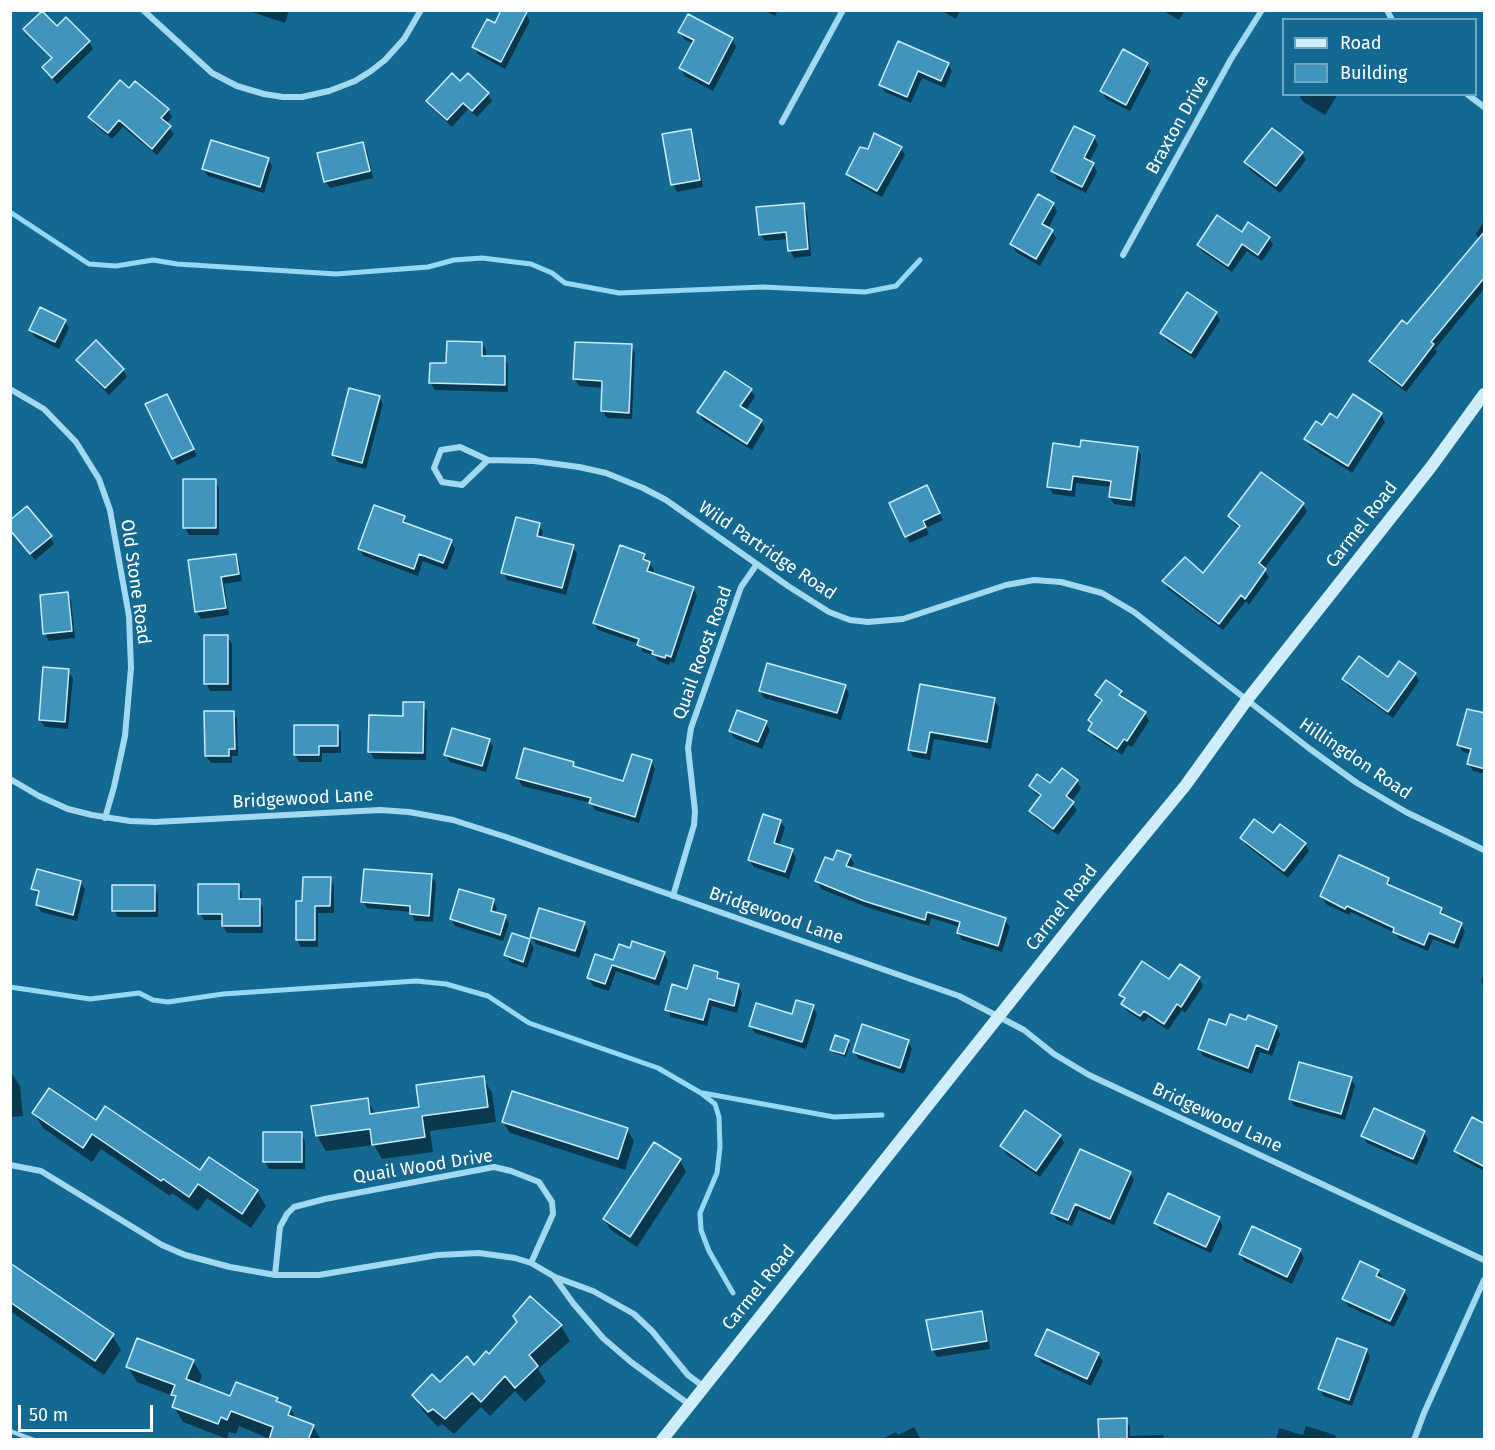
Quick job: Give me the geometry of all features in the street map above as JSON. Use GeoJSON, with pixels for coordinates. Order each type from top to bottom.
{"type":"FeatureCollection","features":[{"type":"Feature","properties":{"kind":"main road","name":"Carmel Road"},"geometry":{"type":"LineString","coordinates":[[662,1440],[1185,786],[1247,700],[1425,475],[1485,394]]}},
{"type":"Feature","properties":{"kind":"street"},"geometry":{"type":"LineString","coordinates":[[143,10],[212,73],[237,86],[283,97],[302,97],[329,92],[371,71],[385,60],[404,39],[421,10]]}},
{"type":"Feature","properties":{"kind":"street"},"geometry":{"type":"LineString","coordinates":[[782,122],[843,10]]}},
{"type":"Feature","properties":{"kind":"street","name":"Braxton Drive"},"geometry":{"type":"LineString","coordinates":[[1123,255],[1231,59],[1262,10]]}},
{"type":"Feature","properties":{"kind":"street"},"geometry":{"type":"LineString","coordinates":[[1470,96],[1485,107]]}},
{"type":"Feature","properties":{"kind":"street","name":"Old Stone Road"},"geometry":{"type":"LineString","coordinates":[[10,389],[44,410],[76,442],[99,479],[110,510],[127,605],[131,668],[125,736],[105,818]]}},
{"type":"Feature","properties":{"kind":"street","name":"Wild Partridge Road"},"geometry":{"type":"LineString","coordinates":[[488,460],[462,485],[442,482],[434,468],[441,450],[460,447],[488,460],[534,461],[579,466],[606,473],[666,500],[830,612],[850,620],[868,622],[903,619],[1006,585],[1034,580],[1085,587],[1119,602],[1247,700]]}},
{"type":"Feature","properties":{"kind":"street","name":"Quail Roost Road"},"geometry":{"type":"LineString","coordinates":[[673,896],[694,825],[695,811],[688,748],[691,728],[741,587],[757,564]]}},
{"type":"Feature","properties":{"kind":"street","name":"Hillingdon Road"},"geometry":{"type":"LineString","coordinates":[[1247,700],[1358,783],[1406,812],[1485,850]]}},
{"type":"Feature","properties":{"kind":"street","name":"Bridgewood Lane"},"geometry":{"type":"LineString","coordinates":[[10,779],[39,796],[68,808],[105,818],[155,822],[359,811],[409,812],[453,820],[959,996],[1024,1030],[1054,1054],[1089,1075],[1485,1260]]}},
{"type":"Feature","properties":{"kind":"street"},"geometry":{"type":"LineString","coordinates":[[10,1165],[41,1171],[162,1245],[185,1255],[231,1267],[275,1275],[319,1275],[438,1255],[469,1253],[499,1255],[531,1263],[555,1277],[593,1291],[634,1314],[652,1331],[688,1375],[704,1387]]}},
{"type":"Feature","properties":{"kind":"street","name":"Quail Wood Drive"},"geometry":{"type":"LineString","coordinates":[[275,1275],[280,1227],[294,1207],[325,1198],[494,1167],[539,1182],[552,1202],[553,1215],[531,1263]]}},
{"type":"Feature","properties":{"kind":"street"},"geometry":{"type":"LineString","coordinates":[[555,1277],[573,1303],[603,1338],[631,1362],[690,1405]]}},
{"type":"Feature","properties":{"kind":"street"},"geometry":{"type":"LineString","coordinates":[[1414,1440],[1424,1413],[1485,1280]]}},
{"type":"Feature","properties":{"kind":"lane"},"geometry":{"type":"LineString","coordinates":[[10,1431],[34,1440]]}},
{"type":"Feature","properties":{"kind":"building"},"geometry":{"type":"Polygon","coordinates":[[[501,10],[528,10],[501,62],[472,47],[487,19],[495,23],[501,10]]]}},
{"type":"Feature","properties":{"kind":"building"},"geometry":{"type":"Polygon","coordinates":[[[42,11],[57,26],[66,17],[90,41],[52,78],[42,67],[52,58],[23,29],[42,11]]]}},
{"type":"Feature","properties":{"kind":"building"},"geometry":{"type":"Polygon","coordinates":[[[688,14],[733,38],[709,84],[679,68],[694,40],[678,32],[688,14]]]}},
{"type":"Feature","properties":{"kind":"building"},"geometry":{"type":"Polygon","coordinates":[[[898,41],[949,63],[941,81],[918,71],[907,97],[879,85],[898,41]]]}},
{"type":"Feature","properties":{"kind":"building"},"geometry":{"type":"Polygon","coordinates":[[[1123,49],[1148,63],[1126,105],[1100,91],[1123,49]]]}},
{"type":"Feature","properties":{"kind":"building"},"geometry":{"type":"Polygon","coordinates":[[[452,73],[460,81],[468,73],[489,93],[472,111],[463,103],[447,120],[426,101],[452,73]]]}},
{"type":"Feature","properties":{"kind":"building"},"geometry":{"type":"Polygon","coordinates":[[[120,80],[129,88],[135,81],[169,109],[161,118],[171,126],[152,149],[119,120],[108,133],[88,117],[120,80]]]}},
{"type":"Feature","properties":{"kind":"building"},"geometry":{"type":"Polygon","coordinates":[[[1074,126],[1095,136],[1084,158],[1094,163],[1082,187],[1051,171],[1074,126]]]}},
{"type":"Feature","properties":{"kind":"building"},"geometry":{"type":"Polygon","coordinates":[[[1272,128],[1303,152],[1276,186],[1244,162],[1272,128]]]}},
{"type":"Feature","properties":{"kind":"building"},"geometry":{"type":"Polygon","coordinates":[[[691,129],[700,180],[671,185],[662,134],[691,129]]]}},
{"type":"Feature","properties":{"kind":"building"},"geometry":{"type":"Polygon","coordinates":[[[874,133],[902,147],[877,191],[846,174],[860,147],[868,149],[874,133]]]}},
{"type":"Feature","properties":{"kind":"building"},"geometry":{"type":"Polygon","coordinates":[[[211,140],[269,158],[260,187],[202,169],[211,140]]]}},
{"type":"Feature","properties":{"kind":"building"},"geometry":{"type":"Polygon","coordinates":[[[363,142],[370,171],[324,182],[317,153],[363,142]]]}},
{"type":"Feature","properties":{"kind":"building"},"geometry":{"type":"Polygon","coordinates":[[[1038,194],[1054,203],[1042,224],[1053,230],[1036,259],[1010,244],[1038,194]]]}},
{"type":"Feature","properties":{"kind":"building"},"geometry":{"type":"Polygon","coordinates":[[[804,203],[808,249],[788,251],[786,232],[759,235],[756,207],[804,203]]]}},
{"type":"Feature","properties":{"kind":"building"},"geometry":{"type":"Polygon","coordinates":[[[1217,215],[1242,232],[1248,222],[1270,237],[1258,255],[1242,244],[1228,266],[1197,245],[1217,215]]]}},
{"type":"Feature","properties":{"kind":"building"},"geometry":{"type":"Polygon","coordinates":[[[1485,231],[1485,277],[1431,342],[1434,344],[1402,386],[1369,361],[1402,320],[1407,324],[1485,231]]]}},
{"type":"Feature","properties":{"kind":"building"},"geometry":{"type":"Polygon","coordinates":[[[1187,292],[1217,312],[1191,353],[1160,333],[1187,292]]]}},
{"type":"Feature","properties":{"kind":"building"},"geometry":{"type":"Polygon","coordinates":[[[40,307],[66,320],[55,342],[29,330],[40,307]]]}},
{"type":"Feature","properties":{"kind":"building"},"geometry":{"type":"Polygon","coordinates":[[[96,340],[124,369],[105,388],[76,360],[96,340]]]}},
{"type":"Feature","properties":{"kind":"building"},"geometry":{"type":"Polygon","coordinates":[[[447,341],[482,342],[482,356],[505,356],[505,385],[429,383],[430,363],[446,363],[447,341]]]}},
{"type":"Feature","properties":{"kind":"building"},"geometry":{"type":"Polygon","coordinates":[[[575,342],[632,344],[629,413],[601,411],[602,381],[573,379],[575,342]]]}},
{"type":"Feature","properties":{"kind":"building"},"geometry":{"type":"Polygon","coordinates":[[[725,371],[752,389],[740,406],[762,420],[747,444],[697,412],[725,371]]]}},
{"type":"Feature","properties":{"kind":"building"},"geometry":{"type":"Polygon","coordinates":[[[349,388],[380,396],[362,463],[332,455],[349,388]]]}},
{"type":"Feature","properties":{"kind":"building"},"geometry":{"type":"Polygon","coordinates":[[[167,394],[194,449],[172,459],[145,404],[167,394]]]}},
{"type":"Feature","properties":{"kind":"building"},"geometry":{"type":"Polygon","coordinates":[[[1353,394],[1382,413],[1348,466],[1304,439],[1316,421],[1322,425],[1330,413],[1337,418],[1353,394]]]}},
{"type":"Feature","properties":{"kind":"building"},"geometry":{"type":"Polygon","coordinates":[[[1081,440],[1138,447],[1131,500],[1109,497],[1111,481],[1073,476],[1071,490],[1047,487],[1053,443],[1080,447],[1081,440]]]}},
{"type":"Feature","properties":{"kind":"building"},"geometry":{"type":"Polygon","coordinates":[[[1261,472],[1304,503],[1259,563],[1266,569],[1245,599],[1241,595],[1219,624],[1162,581],[1185,557],[1203,573],[1240,526],[1228,516],[1261,472]]]}},
{"type":"Feature","properties":{"kind":"building"},"geometry":{"type":"Polygon","coordinates":[[[183,479],[216,479],[216,528],[183,528],[183,479]]]}},
{"type":"Feature","properties":{"kind":"building"},"geometry":{"type":"Polygon","coordinates":[[[927,485],[940,513],[923,521],[926,527],[905,537],[889,503],[927,485]]]}},
{"type":"Feature","properties":{"kind":"building"},"geometry":{"type":"Polygon","coordinates":[[[374,505],[405,516],[403,522],[452,540],[443,563],[419,554],[414,569],[358,549],[374,505]]]}},
{"type":"Feature","properties":{"kind":"building"},"geometry":{"type":"Polygon","coordinates":[[[27,506],[52,536],[30,554],[10,530],[10,520],[27,506]]]}},
{"type":"Feature","properties":{"kind":"building"},"geometry":{"type":"Polygon","coordinates":[[[516,517],[540,523],[537,536],[574,545],[562,588],[501,573],[516,517]]]}},
{"type":"Feature","properties":{"kind":"building"},"geometry":{"type":"Polygon","coordinates":[[[620,545],[645,554],[643,559],[650,562],[647,571],[694,587],[671,657],[666,655],[665,658],[652,654],[653,651],[637,645],[639,639],[593,623],[620,545]]]}},
{"type":"Feature","properties":{"kind":"building"},"geometry":{"type":"Polygon","coordinates":[[[236,554],[239,574],[221,577],[226,608],[195,612],[188,560],[236,554]]]}},
{"type":"Feature","properties":{"kind":"building"},"geometry":{"type":"Polygon","coordinates":[[[68,592],[72,631],[43,634],[40,595],[68,592]]]}},
{"type":"Feature","properties":{"kind":"building"},"geometry":{"type":"Polygon","coordinates":[[[204,635],[228,635],[228,684],[204,684],[204,635]]]}},
{"type":"Feature","properties":{"kind":"building"},"geometry":{"type":"Polygon","coordinates":[[[1359,656],[1388,677],[1399,661],[1416,673],[1388,712],[1342,679],[1359,656]]]}},
{"type":"Feature","properties":{"kind":"building"},"geometry":{"type":"Polygon","coordinates":[[[767,663],[846,685],[837,713],[759,691],[767,663]]]}},
{"type":"Feature","properties":{"kind":"building"},"geometry":{"type":"Polygon","coordinates":[[[43,667],[69,669],[65,722],[39,720],[43,667]]]}},
{"type":"Feature","properties":{"kind":"building"},"geometry":{"type":"Polygon","coordinates":[[[1106,680],[1122,691],[1119,695],[1146,712],[1127,741],[1124,739],[1117,749],[1088,730],[1092,723],[1088,720],[1102,700],[1095,695],[1106,680]]]}},
{"type":"Feature","properties":{"kind":"building"},"geometry":{"type":"Polygon","coordinates":[[[920,684],[995,698],[987,742],[930,732],[926,753],[908,750],[920,684]]]}},
{"type":"Feature","properties":{"kind":"building"},"geometry":{"type":"Polygon","coordinates":[[[403,702],[424,702],[423,753],[368,752],[369,715],[403,716],[403,702]]]}},
{"type":"Feature","properties":{"kind":"building"},"geometry":{"type":"Polygon","coordinates":[[[1467,709],[1485,713],[1485,769],[1467,764],[1471,749],[1457,745],[1467,709]]]}},
{"type":"Feature","properties":{"kind":"building"},"geometry":{"type":"Polygon","coordinates":[[[737,710],[767,721],[758,742],[729,731],[737,710]]]}},
{"type":"Feature","properties":{"kind":"building"},"geometry":{"type":"Polygon","coordinates":[[[204,711],[234,711],[235,749],[229,749],[229,756],[205,756],[204,711]]]}},
{"type":"Feature","properties":{"kind":"building"},"geometry":{"type":"Polygon","coordinates":[[[294,725],[338,725],[338,746],[319,746],[319,755],[294,755],[294,725]]]}},
{"type":"Feature","properties":{"kind":"building"},"geometry":{"type":"Polygon","coordinates":[[[452,728],[490,739],[482,766],[444,755],[452,728]]]}},
{"type":"Feature","properties":{"kind":"building"},"geometry":{"type":"Polygon","coordinates":[[[524,748],[574,762],[573,766],[623,781],[632,754],[652,760],[635,817],[589,803],[591,798],[516,778],[524,748]]]}},
{"type":"Feature","properties":{"kind":"building"},"geometry":{"type":"Polygon","coordinates":[[[1062,768],[1078,780],[1066,796],[1074,802],[1053,829],[1029,811],[1041,795],[1029,786],[1037,774],[1050,783],[1062,768]]]}},
{"type":"Feature","properties":{"kind":"building"},"geometry":{"type":"Polygon","coordinates":[[[763,814],[781,820],[774,843],[793,849],[785,872],[748,860],[763,814]]]}},
{"type":"Feature","properties":{"kind":"building"},"geometry":{"type":"Polygon","coordinates":[[[1254,819],[1273,833],[1280,824],[1306,843],[1284,871],[1240,838],[1254,819]]]}},
{"type":"Feature","properties":{"kind":"building"},"geometry":{"type":"Polygon","coordinates":[[[837,850],[851,855],[846,866],[1006,918],[998,946],[957,933],[960,922],[927,912],[925,920],[864,901],[815,881],[825,857],[833,860],[837,850]]]}},
{"type":"Feature","properties":{"kind":"building"},"geometry":{"type":"Polygon","coordinates":[[[1339,855],[1389,878],[1387,884],[1442,908],[1440,913],[1462,923],[1454,943],[1429,933],[1424,945],[1393,932],[1394,928],[1347,906],[1345,909],[1320,896],[1339,855]]]}},
{"type":"Feature","properties":{"kind":"building"},"geometry":{"type":"Polygon","coordinates":[[[37,869],[81,881],[73,915],[36,905],[39,891],[31,889],[37,869]]]}},
{"type":"Feature","properties":{"kind":"building"},"geometry":{"type":"Polygon","coordinates":[[[364,869],[432,874],[429,916],[410,914],[410,906],[361,902],[364,869]]]}},
{"type":"Feature","properties":{"kind":"building"},"geometry":{"type":"Polygon","coordinates":[[[303,877],[331,877],[330,906],[315,906],[315,940],[296,940],[296,901],[302,901],[303,877]]]}},
{"type":"Feature","properties":{"kind":"building"},"geometry":{"type":"Polygon","coordinates":[[[198,884],[239,884],[239,899],[260,899],[260,926],[222,926],[222,914],[198,914],[198,884]]]}},
{"type":"Feature","properties":{"kind":"building"},"geometry":{"type":"Polygon","coordinates":[[[112,885],[155,885],[155,911],[112,911],[112,885]]]}},
{"type":"Feature","properties":{"kind":"building"},"geometry":{"type":"Polygon","coordinates":[[[459,889],[494,899],[491,911],[506,915],[500,935],[450,919],[459,889]]]}},
{"type":"Feature","properties":{"kind":"building"},"geometry":{"type":"Polygon","coordinates":[[[539,908],[585,922],[575,951],[530,937],[539,908]]]}},
{"type":"Feature","properties":{"kind":"building"},"geometry":{"type":"Polygon","coordinates":[[[512,933],[530,939],[523,962],[504,955],[512,933]]]}},
{"type":"Feature","properties":{"kind":"building"},"geometry":{"type":"Polygon","coordinates":[[[632,941],[665,952],[655,979],[612,965],[605,984],[587,978],[595,954],[613,960],[619,944],[630,948],[632,941]]]}},
{"type":"Feature","properties":{"kind":"building"},"geometry":{"type":"Polygon","coordinates":[[[1142,961],[1169,979],[1180,964],[1200,977],[1181,1007],[1177,1004],[1164,1024],[1144,1011],[1140,1016],[1121,1004],[1125,998],[1119,995],[1142,961]]]}},
{"type":"Feature","properties":{"kind":"building"},"geometry":{"type":"Polygon","coordinates":[[[694,965],[718,972],[717,978],[739,984],[734,1006],[709,999],[703,1020],[665,1010],[672,984],[687,989],[694,965]]]}},
{"type":"Feature","properties":{"kind":"building"},"geometry":{"type":"Polygon","coordinates":[[[796,1000],[814,1005],[802,1042],[749,1026],[756,1003],[792,1014],[796,1000]]]}},
{"type":"Feature","properties":{"kind":"building"},"geometry":{"type":"Polygon","coordinates":[[[1230,1014],[1246,1020],[1248,1015],[1277,1026],[1268,1050],[1256,1045],[1248,1068],[1198,1049],[1209,1019],[1226,1025],[1230,1014]]]}},
{"type":"Feature","properties":{"kind":"building"},"geometry":{"type":"Polygon","coordinates":[[[862,1024],[909,1040],[900,1068],[853,1052],[862,1024]]]}},
{"type":"Feature","properties":{"kind":"building"},"geometry":{"type":"Polygon","coordinates":[[[835,1035],[849,1040],[844,1054],[830,1050],[835,1035]]]}},
{"type":"Feature","properties":{"kind":"building"},"geometry":{"type":"Polygon","coordinates":[[[1299,1062],[1352,1077],[1341,1114],[1289,1099],[1299,1062]]]}},
{"type":"Feature","properties":{"kind":"building"},"geometry":{"type":"Polygon","coordinates":[[[484,1076],[488,1107],[422,1116],[425,1137],[372,1145],[370,1129],[316,1136],[311,1106],[368,1098],[370,1114],[419,1107],[416,1085],[484,1076]]]}},
{"type":"Feature","properties":{"kind":"building"},"geometry":{"type":"Polygon","coordinates":[[[49,1088],[96,1120],[105,1106],[200,1170],[209,1157],[258,1190],[242,1214],[198,1184],[189,1197],[163,1179],[161,1181],[92,1134],[83,1148],[32,1113],[49,1088]]]}},
{"type":"Feature","properties":{"kind":"building"},"geometry":{"type":"Polygon","coordinates":[[[512,1091],[628,1128],[618,1159],[502,1122],[512,1091]]]}},
{"type":"Feature","properties":{"kind":"building"},"geometry":{"type":"Polygon","coordinates":[[[1374,1108],[1425,1131],[1413,1159],[1361,1136],[1374,1108]]]}},
{"type":"Feature","properties":{"kind":"building"},"geometry":{"type":"Polygon","coordinates":[[[1025,1110],[1061,1135],[1036,1171],[1000,1146],[1025,1110]]]}},
{"type":"Feature","properties":{"kind":"building"},"geometry":{"type":"Polygon","coordinates":[[[1472,1117],[1485,1124],[1485,1167],[1454,1151],[1472,1117]]]}},
{"type":"Feature","properties":{"kind":"building"},"geometry":{"type":"Polygon","coordinates":[[[263,1132],[302,1132],[302,1162],[263,1162],[263,1132]]]}},
{"type":"Feature","properties":{"kind":"building"},"geometry":{"type":"Polygon","coordinates":[[[654,1142],[681,1159],[630,1237],[603,1219],[654,1142]]]}},
{"type":"Feature","properties":{"kind":"building"},"geometry":{"type":"Polygon","coordinates":[[[1080,1149],[1131,1172],[1110,1219],[1075,1204],[1068,1220],[1051,1213],[1080,1149]]]}},
{"type":"Feature","properties":{"kind":"building"},"geometry":{"type":"Polygon","coordinates":[[[1168,1193],[1220,1217],[1206,1247],[1154,1223],[1168,1193]]]}},
{"type":"Feature","properties":{"kind":"building"},"geometry":{"type":"Polygon","coordinates":[[[1252,1226],[1301,1249],[1287,1277],[1239,1254],[1252,1226]]]}},
{"type":"Feature","properties":{"kind":"building"},"geometry":{"type":"Polygon","coordinates":[[[1360,1261],[1379,1270],[1376,1276],[1405,1290],[1390,1321],[1342,1299],[1360,1261]]]}},
{"type":"Feature","properties":{"kind":"building"},"geometry":{"type":"Polygon","coordinates":[[[10,1263],[114,1334],[95,1361],[10,1302],[10,1263]]]}},
{"type":"Feature","properties":{"kind":"building"},"geometry":{"type":"Polygon","coordinates":[[[530,1296],[562,1325],[529,1355],[538,1366],[515,1388],[505,1376],[481,1402],[472,1393],[445,1419],[433,1409],[428,1412],[412,1395],[432,1374],[440,1382],[467,1356],[474,1365],[486,1351],[489,1354],[517,1322],[513,1316],[530,1296]]]}},
{"type":"Feature","properties":{"kind":"building"},"geometry":{"type":"Polygon","coordinates":[[[982,1311],[987,1341],[932,1350],[926,1320],[982,1311]]]}},
{"type":"Feature","properties":{"kind":"building"},"geometry":{"type":"Polygon","coordinates":[[[1047,1329],[1099,1353],[1087,1379],[1035,1355],[1047,1329]]]}},
{"type":"Feature","properties":{"kind":"building"},"geometry":{"type":"Polygon","coordinates":[[[137,1338],[194,1360],[186,1379],[230,1396],[236,1382],[278,1398],[276,1401],[291,1407],[288,1415],[314,1425],[308,1440],[269,1440],[273,1427],[231,1411],[227,1420],[221,1417],[218,1424],[172,1407],[176,1396],[171,1395],[175,1385],[126,1367],[137,1338]]]}},
{"type":"Feature","properties":{"kind":"building"},"geometry":{"type":"Polygon","coordinates":[[[1337,1338],[1367,1349],[1349,1400],[1318,1389],[1337,1338]]]}},
{"type":"Feature","properties":{"kind":"building"},"geometry":{"type":"Polygon","coordinates":[[[1127,1418],[1127,1440],[1099,1440],[1098,1419],[1127,1418]]]}},
{"type":"Feature","properties":{"kind":"waterway"},"geometry":{"type":"LineString","coordinates":[[10,212],[89,264],[116,266],[153,260],[177,264],[336,274],[428,267],[454,260],[482,258],[531,264],[552,273],[565,283],[619,293],[763,287],[865,292],[896,286],[920,260]]}},
{"type":"Feature","properties":{"kind":"waterway"},"geometry":{"type":"LineString","coordinates":[[10,987],[90,999],[139,993],[153,1000],[168,1002],[223,994],[416,981],[446,984],[488,996],[529,1023],[658,1068],[701,1093],[715,1104],[719,1117],[720,1147],[717,1173],[700,1213],[701,1230],[709,1251],[733,1293]]}},
{"type":"Feature","properties":{"kind":"waterway"},"geometry":{"type":"LineString","coordinates":[[703,1093],[834,1117],[882,1115]]}}]}
